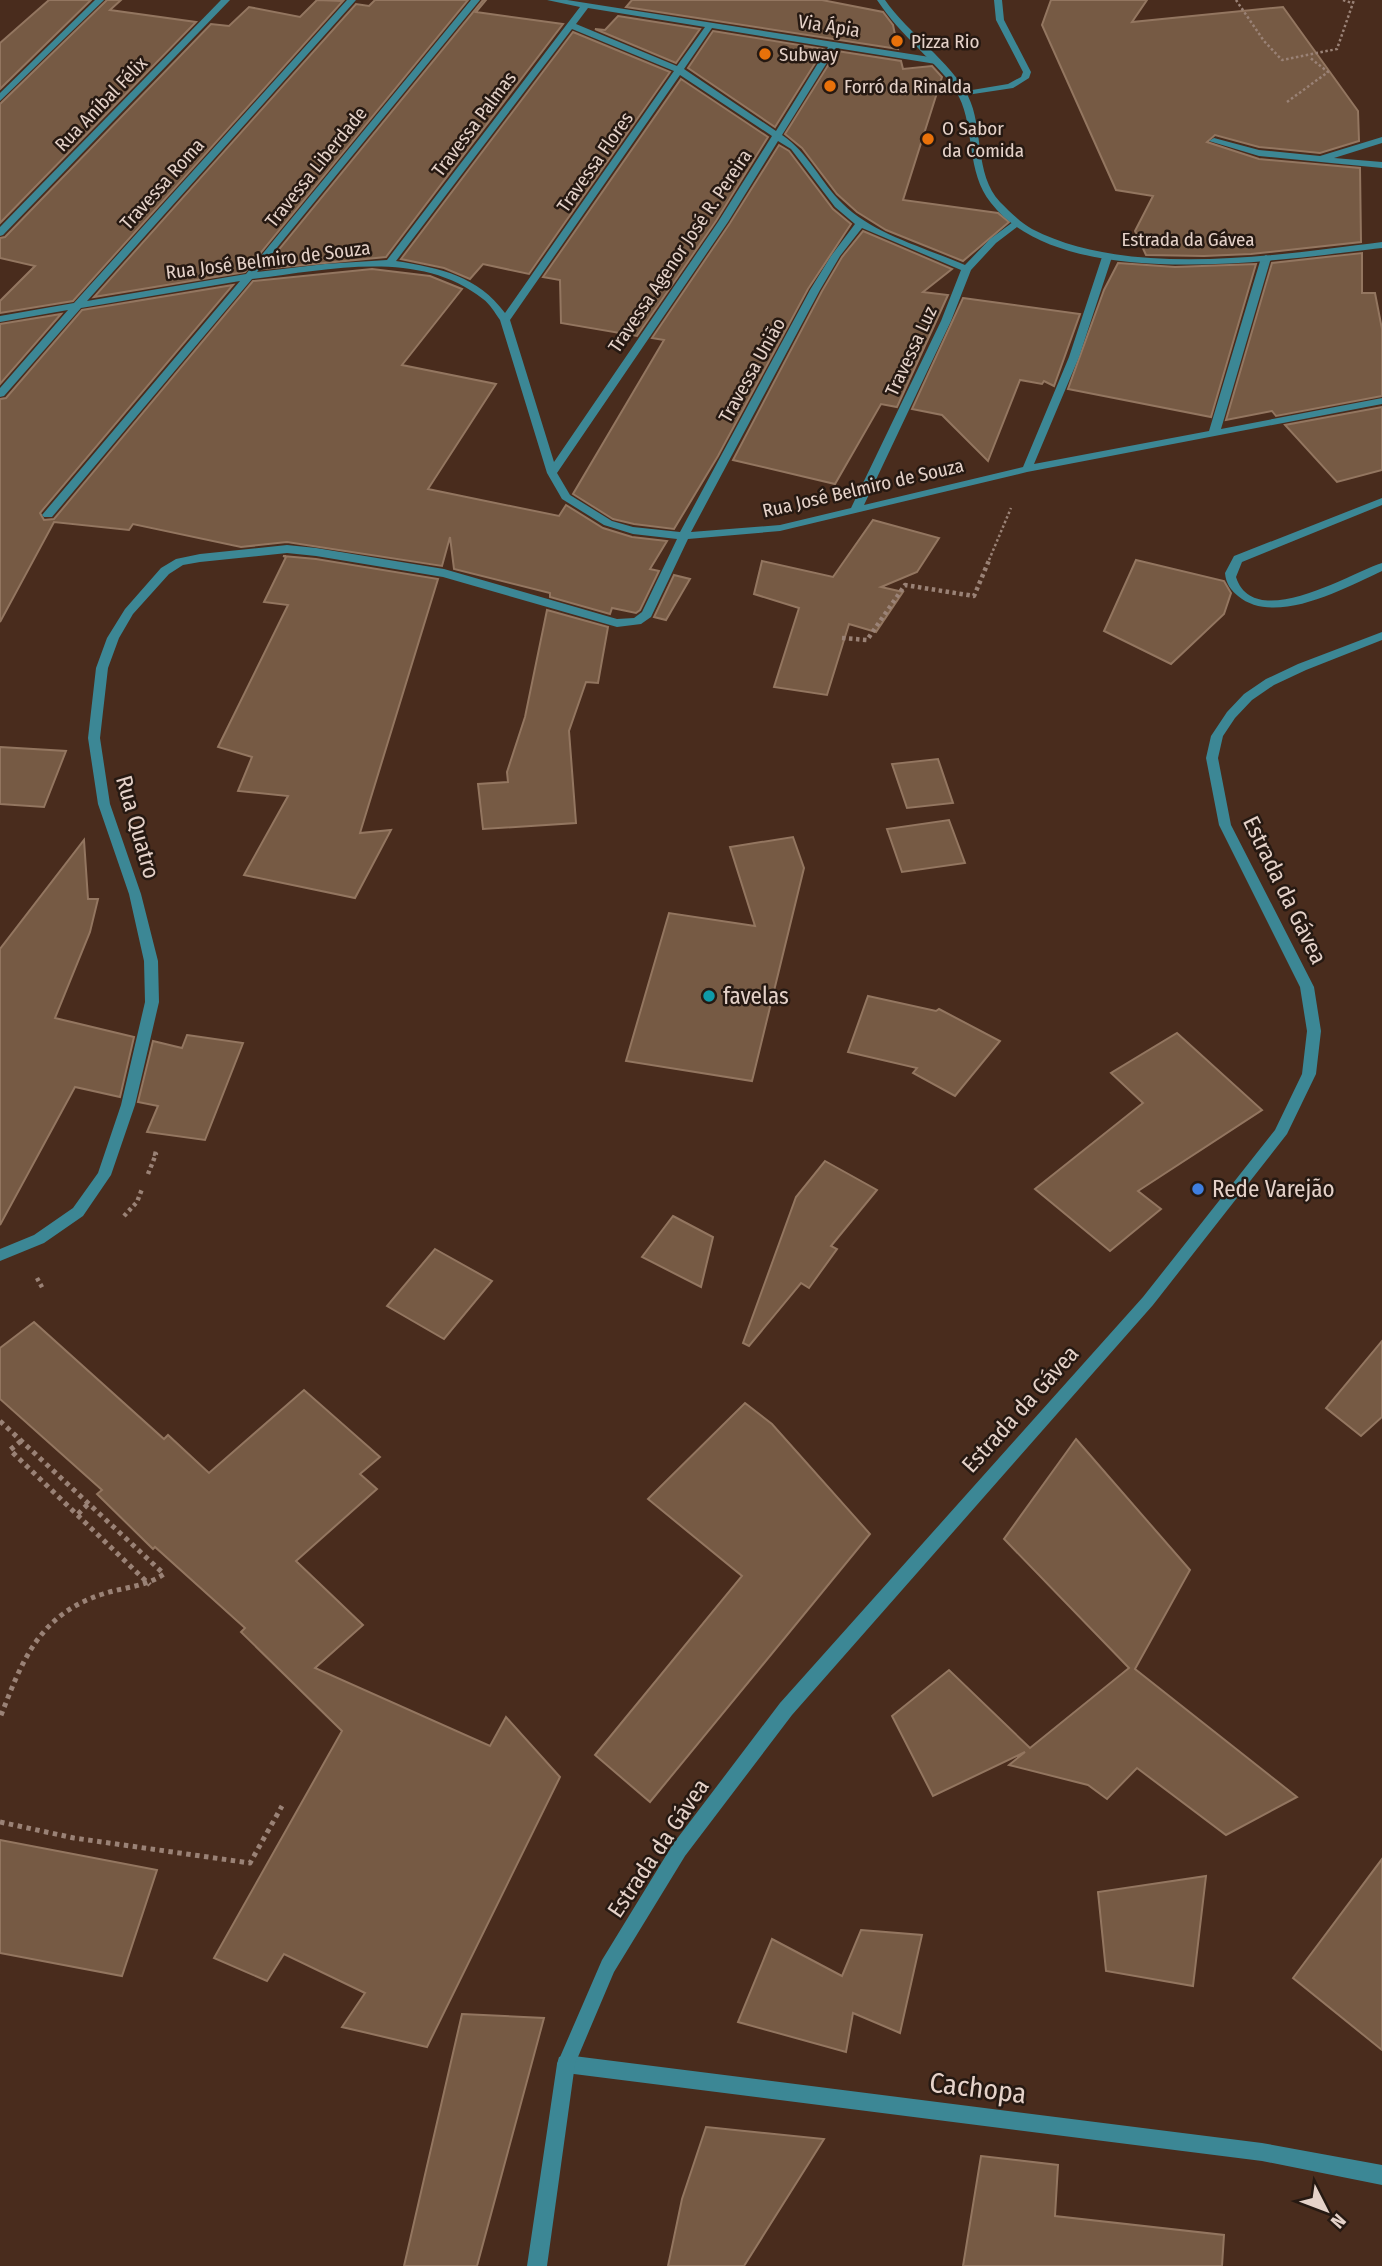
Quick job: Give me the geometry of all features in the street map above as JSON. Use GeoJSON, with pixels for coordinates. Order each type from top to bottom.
{"type":"FeatureCollection","features":[{"type":"Feature","properties":{"kind":"street"},"geometry":{"type":"LineString","coordinates":[[0,98],[100,0]]}},
{"type":"Feature","properties":{"kind":"street","name":"Rua Aníbal Félix"},"geometry":{"type":"LineString","coordinates":[[0,233],[226,0]]}},
{"type":"Feature","properties":{"kind":"street","name":"Travessa Roma"},"geometry":{"type":"LineString","coordinates":[[0,394],[352,0]]}},
{"type":"Feature","properties":{"kind":"street","name":"Travessa Liberdade"},"geometry":{"type":"LineString","coordinates":[[48,515],[250,276],[476,0]]}},
{"type":"Feature","properties":{"kind":"street","name":"Via Ápia"},"geometry":{"type":"LineString","coordinates":[[551,0],[936,61]]}},
{"type":"Feature","properties":{"kind":"street","name":"Estrada da Gávea"},"geometry":{"type":"LineString","coordinates":[[881,0],[963,94],[984,180],[995,202],[1016,224],[1062,245],[1107,257],[1173,261],[1266,258],[1382,245]]}},
{"type":"Feature","properties":{"kind":"street"},"geometry":{"type":"LineString","coordinates":[[963,94],[1010,86],[1025,78],[1027,72],[1000,20],[998,0]]}},
{"type":"Feature","properties":{"kind":"street","name":"Travessa Palmas"},"geometry":{"type":"LineString","coordinates":[[390,263],[585,6]]}},
{"type":"Feature","properties":{"kind":"street","name":"Travessa Flores"},"geometry":{"type":"LineString","coordinates":[[505,320],[681,71],[711,24]]}},
{"type":"Feature","properties":{"kind":"street"},"geometry":{"type":"LineString","coordinates":[[570,25],[681,71],[778,135],[806,161],[838,205],[860,224],[913,249],[966,269]]}},
{"type":"Feature","properties":{"kind":"street","name":"Travessa Agenor José R. Pereira"},"geometry":{"type":"LineString","coordinates":[[552,473],[723,222],[833,46]]}},
{"type":"Feature","properties":{"kind":"street"},"geometry":{"type":"LineString","coordinates":[[1315,160],[1382,140]]}},
{"type":"Feature","properties":{"kind":"street"},"geometry":{"type":"LineString","coordinates":[[1214,141],[1259,153],[1382,165]]}},
{"type":"Feature","properties":{"kind":"street","name":"Travessa União"},"geometry":{"type":"LineString","coordinates":[[681,536],[811,299],[846,241],[860,224]]}},
{"type":"Feature","properties":{"kind":"street","name":"Travessa Luz"},"geometry":{"type":"LineString","coordinates":[[856,509],[946,321],[966,269],[993,241],[1016,224]]}},
{"type":"Feature","properties":{"kind":"street"},"geometry":{"type":"LineString","coordinates":[[1027,469],[1074,357],[1107,257]]}},
{"type":"Feature","properties":{"kind":"street"},"geometry":{"type":"LineString","coordinates":[[1214,433],[1266,258]]}},
{"type":"Feature","properties":{"kind":"street","name":"Rua José Belmiro de Souza"},"geometry":{"type":"LineString","coordinates":[[0,319],[250,276],[390,263],[437,271],[465,283],[489,298],[505,320],[552,473],[566,496],[608,523],[633,530],[681,536],[780,528],[1027,469],[1382,401]]}},
{"type":"Feature","properties":{"kind":"street"},"geometry":{"type":"LineString","coordinates":[[1382,502],[1238,559],[1230,569],[1230,578],[1243,596],[1256,603],[1288,605],[1382,567]]}},
{"type":"Feature","properties":{"kind":"street","name":"Rua Quatro"},"geometry":{"type":"LineString","coordinates":[[0,1255],[39,1239],[78,1212],[104,1175],[131,1092],[152,1002],[151,961],[135,894],[104,804],[94,738],[102,668],[113,638],[129,612],[165,571],[180,562],[200,558],[287,549],[316,552],[444,573],[617,623],[637,621],[647,614],[681,536]]}},
{"type":"Feature","properties":{"kind":"street","name":"Estrada da Gávea"},"geometry":{"type":"LineString","coordinates":[[537,2266],[566,2064],[608,1966],[673,1861],[786,1709],[1148,1301],[1280,1134],[1309,1073],[1314,1031],[1307,987],[1225,825],[1212,758],[1217,736],[1231,715],[1270,682],[1382,636]]}},
{"type":"Feature","properties":{"kind":"street","name":"Cachopa"},"geometry":{"type":"LineString","coordinates":[[566,2064],[1262,2152],[1382,2175]]}},
{"type":"Feature","properties":{"kind":"path"},"geometry":{"type":"LineString","coordinates":[[1236,0],[1264,41],[1282,60],[1309,57],[1340,47],[1353,1],[1343,0]]}},
{"type":"Feature","properties":{"kind":"path"},"geometry":{"type":"LineString","coordinates":[[1287,102],[1328,72],[1309,57]]}},
{"type":"Feature","properties":{"kind":"path"},"geometry":{"type":"LineString","coordinates":[[842,639],[867,640],[905,585],[974,596],[1027,469]]}},
{"type":"Feature","properties":{"kind":"path"},"geometry":{"type":"LineString","coordinates":[[0,1421],[164,1574],[150,1585],[92,1597],[52,1622],[26,1653],[0,1718]]}},
{"type":"Feature","properties":{"kind":"path"},"geometry":{"type":"LineString","coordinates":[[21,1441],[10,1450],[150,1585]]}},
{"type":"Feature","properties":{"kind":"path"},"geometry":{"type":"LineString","coordinates":[[78,1514],[88,1504]]}},
{"type":"Feature","properties":{"kind":"path"},"geometry":{"type":"LineString","coordinates":[[0,1822],[74,1838],[250,1863],[282,1806]]}},
{"type":"Feature","properties":{"kind":"building"},"geometry":{"type":"Polygon","coordinates":[[[49,0],[91,0],[0,89],[0,43],[49,0]]]}},
{"type":"Feature","properties":{"kind":"building"},"geometry":{"type":"Polygon","coordinates":[[[107,0],[121,0],[110,10],[196,22],[0,223],[0,104],[107,0]]]}},
{"type":"Feature","properties":{"kind":"building"},"geometry":{"type":"Polygon","coordinates":[[[317,0],[343,1],[73,301],[0,313],[0,301],[35,266],[0,258],[0,238],[5,237],[211,24],[229,26],[249,7],[300,17],[317,0]]]}},
{"type":"Feature","properties":{"kind":"building"},"geometry":{"type":"Polygon","coordinates":[[[375,0],[468,0],[245,272],[94,297],[356,4],[369,6],[375,0]]]}},
{"type":"Feature","properties":{"kind":"building"},"geometry":{"type":"Polygon","coordinates":[[[483,0],[486,0],[476,12],[563,24],[386,257],[263,269],[483,0]]]}},
{"type":"Feature","properties":{"kind":"building"},"geometry":{"type":"Polygon","coordinates":[[[632,0],[822,0],[883,12],[893,25],[898,49],[626,7],[632,0]]]}},
{"type":"Feature","properties":{"kind":"building"},"geometry":{"type":"Polygon","coordinates":[[[1051,0],[1147,0],[1132,22],[1283,7],[1358,111],[1359,141],[1320,153],[1259,147],[1215,135],[1207,142],[1259,159],[1360,168],[1361,242],[1251,254],[1146,255],[1135,231],[1153,196],[1116,190],[1042,25],[1051,0]]]}},
{"type":"Feature","properties":{"kind":"building"},"geometry":{"type":"Polygon","coordinates":[[[618,16],[700,29],[676,63],[595,29],[605,30],[618,16]]]}},
{"type":"Feature","properties":{"kind":"building"},"geometry":{"type":"Polygon","coordinates":[[[713,31],[824,49],[775,127],[688,68],[713,31]]]}},
{"type":"Feature","properties":{"kind":"building"},"geometry":{"type":"Polygon","coordinates":[[[573,32],[670,72],[529,274],[483,264],[470,279],[444,268],[401,259],[573,32]]]}},
{"type":"Feature","properties":{"kind":"building"},"geometry":{"type":"Polygon","coordinates":[[[837,51],[901,61],[903,69],[932,66],[942,77],[903,200],[998,213],[1009,222],[963,261],[886,230],[857,212],[837,194],[802,148],[785,134],[837,51]]]}},
{"type":"Feature","properties":{"kind":"building"},"geometry":{"type":"Polygon","coordinates":[[[681,79],[768,137],[716,221],[637,336],[561,323],[560,280],[543,277],[681,79]]]}},
{"type":"Feature","properties":{"kind":"building"},"geometry":{"type":"Polygon","coordinates":[[[779,145],[789,151],[833,209],[851,224],[808,289],[718,456],[674,529],[613,519],[573,494],[664,340],[652,338],[779,145]]]}},
{"type":"Feature","properties":{"kind":"building"},"geometry":{"type":"Polygon","coordinates":[[[863,231],[952,269],[923,292],[948,295],[897,407],[881,404],[835,484],[733,460],[822,291],[842,257],[863,231]]]}},
{"type":"Feature","properties":{"kind":"building"},"geometry":{"type":"Polygon","coordinates":[[[1362,253],[1362,293],[1375,293],[1382,329],[1382,396],[1276,416],[1272,411],[1226,420],[1272,263],[1362,253]]]}},
{"type":"Feature","properties":{"kind":"building"},"geometry":{"type":"Polygon","coordinates":[[[1118,263],[1175,267],[1256,264],[1211,417],[1068,389],[1104,290],[1118,263]]]}},
{"type":"Feature","properties":{"kind":"building"},"geometry":{"type":"Polygon","coordinates":[[[372,269],[430,276],[462,289],[402,365],[496,384],[428,489],[559,516],[566,505],[603,528],[632,537],[667,541],[650,569],[659,571],[640,610],[636,613],[612,608],[610,614],[550,597],[550,593],[454,569],[450,537],[442,566],[287,542],[241,547],[133,524],[129,530],[54,522],[0,622],[0,399],[6,398],[82,310],[233,285],[40,513],[44,520],[54,519],[253,281],[372,269]]]}},
{"type":"Feature","properties":{"kind":"building"},"geometry":{"type":"Polygon","coordinates":[[[963,298],[1080,314],[1054,386],[1044,381],[1042,384],[1020,380],[988,461],[942,415],[912,409],[963,298]]]}},
{"type":"Feature","properties":{"kind":"building"},"geometry":{"type":"Polygon","coordinates":[[[61,314],[0,384],[0,324],[61,314]]]}},
{"type":"Feature","properties":{"kind":"building"},"geometry":{"type":"Polygon","coordinates":[[[1382,407],[1382,470],[1337,482],[1285,425],[1382,407]]]}},
{"type":"Feature","properties":{"kind":"building"},"geometry":{"type":"Polygon","coordinates":[[[873,520],[939,538],[917,572],[881,587],[903,592],[876,632],[849,624],[827,695],[774,687],[799,608],[754,594],[762,561],[833,577],[873,520]]]}},
{"type":"Feature","properties":{"kind":"building"},"geometry":{"type":"Polygon","coordinates":[[[283,556],[438,579],[360,833],[391,830],[355,898],[244,875],[288,796],[238,791],[252,757],[218,747],[288,605],[264,602],[286,557],[283,556]]]}},
{"type":"Feature","properties":{"kind":"building"},"geometry":{"type":"Polygon","coordinates":[[[1136,560],[1224,581],[1231,593],[1224,614],[1171,664],[1104,631],[1136,560]]]}},
{"type":"Feature","properties":{"kind":"building"},"geometry":{"type":"Polygon","coordinates":[[[674,575],[690,579],[666,620],[654,617],[674,575]]]}},
{"type":"Feature","properties":{"kind":"building"},"geometry":{"type":"Polygon","coordinates":[[[547,610],[608,627],[598,683],[586,682],[569,731],[576,823],[483,829],[478,784],[508,782],[507,772],[525,717],[547,610]]]}},
{"type":"Feature","properties":{"kind":"building"},"geometry":{"type":"Polygon","coordinates":[[[0,747],[66,751],[44,807],[0,804],[0,747]]]}},
{"type":"Feature","properties":{"kind":"building"},"geometry":{"type":"Polygon","coordinates":[[[938,759],[953,803],[907,808],[892,764],[938,759]]]}},
{"type":"Feature","properties":{"kind":"building"},"geometry":{"type":"Polygon","coordinates":[[[949,820],[965,863],[902,872],[887,829],[949,820]]]}},
{"type":"Feature","properties":{"kind":"building","name":"favelas"},"geometry":{"type":"Polygon","coordinates":[[[793,837],[804,868],[752,1081],[626,1061],[669,913],[755,926],[730,847],[793,837]]]}},
{"type":"Feature","properties":{"kind":"building"},"geometry":{"type":"Polygon","coordinates":[[[84,840],[88,899],[98,899],[90,932],[55,1018],[134,1037],[120,1097],[75,1087],[0,1225],[0,949],[84,840]]]}},
{"type":"Feature","properties":{"kind":"building"},"geometry":{"type":"Polygon","coordinates":[[[868,996],[936,1011],[939,1009],[1000,1041],[955,1096],[913,1073],[917,1068],[848,1052],[868,996]]]}},
{"type":"Feature","properties":{"kind":"building"},"geometry":{"type":"Polygon","coordinates":[[[1177,1033],[1262,1110],[1138,1191],[1161,1209],[1110,1251],[1035,1189],[1143,1103],[1111,1073],[1177,1033]]]}},
{"type":"Feature","properties":{"kind":"building"},"geometry":{"type":"Polygon","coordinates":[[[187,1035],[243,1043],[205,1140],[147,1132],[158,1106],[138,1102],[153,1041],[182,1048],[187,1035]]]}},
{"type":"Feature","properties":{"kind":"building"},"geometry":{"type":"Polygon","coordinates":[[[825,1161],[877,1190],[831,1246],[837,1249],[809,1288],[801,1283],[749,1346],[743,1343],[796,1197],[825,1161]]]}},
{"type":"Feature","properties":{"kind":"building"},"geometry":{"type":"Polygon","coordinates":[[[673,1216],[713,1237],[701,1287],[642,1257],[673,1216]]]}},
{"type":"Feature","properties":{"kind":"building"},"geometry":{"type":"Polygon","coordinates":[[[435,1249],[492,1281],[444,1339],[387,1306],[435,1249]]]}},
{"type":"Feature","properties":{"kind":"building"},"geometry":{"type":"Polygon","coordinates":[[[34,1322],[164,1439],[168,1435],[209,1473],[304,1390],[380,1457],[360,1474],[377,1489],[296,1561],[363,1625],[315,1668],[490,1746],[506,1717],[560,1777],[427,2047],[342,2027],[365,1993],[284,1954],[267,1981],[214,1958],[342,1731],[241,1632],[245,1628],[155,1547],[153,1549],[97,1494],[102,1490],[0,1399],[0,1348],[34,1322]]]}},
{"type":"Feature","properties":{"kind":"building"},"geometry":{"type":"Polygon","coordinates":[[[1382,1341],[1382,1417],[1361,1436],[1326,1408],[1382,1341]]]}},
{"type":"Feature","properties":{"kind":"building"},"geometry":{"type":"Polygon","coordinates":[[[745,1403],[772,1424],[870,1534],[650,1802],[595,1755],[742,1576],[648,1499],[745,1403]]]}},
{"type":"Feature","properties":{"kind":"building"},"geometry":{"type":"Polygon","coordinates":[[[1076,1439],[1190,1570],[1135,1669],[1297,1797],[1226,1835],[1137,1768],[1107,1799],[1088,1785],[1009,1765],[1025,1752],[933,1796],[892,1716],[949,1670],[1030,1748],[1129,1668],[1004,1539],[1076,1439]]]}},
{"type":"Feature","properties":{"kind":"building"},"geometry":{"type":"Polygon","coordinates":[[[0,1840],[157,1870],[122,1976],[0,1953],[0,1840]]]}},
{"type":"Feature","properties":{"kind":"building"},"geometry":{"type":"Polygon","coordinates":[[[1382,1859],[1382,2050],[1293,1978],[1382,1859]]]}},
{"type":"Feature","properties":{"kind":"building"},"geometry":{"type":"Polygon","coordinates":[[[1206,1876],[1193,1986],[1106,1971],[1098,1892],[1206,1876]]]}},
{"type":"Feature","properties":{"kind":"building"},"geometry":{"type":"Polygon","coordinates":[[[861,1930],[922,1935],[900,2033],[853,2013],[846,2052],[738,2022],[772,1939],[842,1976],[861,1930]]]}},
{"type":"Feature","properties":{"kind":"building"},"geometry":{"type":"Polygon","coordinates":[[[462,2014],[544,2018],[477,2266],[404,2266],[462,2014]]]}},
{"type":"Feature","properties":{"kind":"building"},"geometry":{"type":"Polygon","coordinates":[[[706,2127],[824,2139],[744,2266],[668,2266],[682,2199],[706,2127]]]}},
{"type":"Feature","properties":{"kind":"building"},"geometry":{"type":"Polygon","coordinates":[[[981,2156],[1058,2165],[1055,2216],[1224,2235],[1222,2266],[963,2266],[981,2156]]]}},
{"type":"Feature","properties":{"kind":"place","name":"Pizza Rio"},"geometry":{"type":"Point","coordinates":[897,41]}},
{"type":"Feature","properties":{"kind":"place","name":"Subway"},"geometry":{"type":"Point","coordinates":[765,54]}},
{"type":"Feature","properties":{"kind":"place","name":"Forró da Rinalda"},"geometry":{"type":"Point","coordinates":[830,86]}},
{"type":"Feature","properties":{"kind":"place","name":"O Sabor da Comida"},"geometry":{"type":"Point","coordinates":[928,139]}},
{"type":"Feature","properties":{"kind":"place","name":"favelas"},"geometry":{"type":"Point","coordinates":[709,996]}},
{"type":"Feature","properties":{"kind":"place","name":"Rede Varejão"},"geometry":{"type":"Point","coordinates":[1198,1189]}}]}
